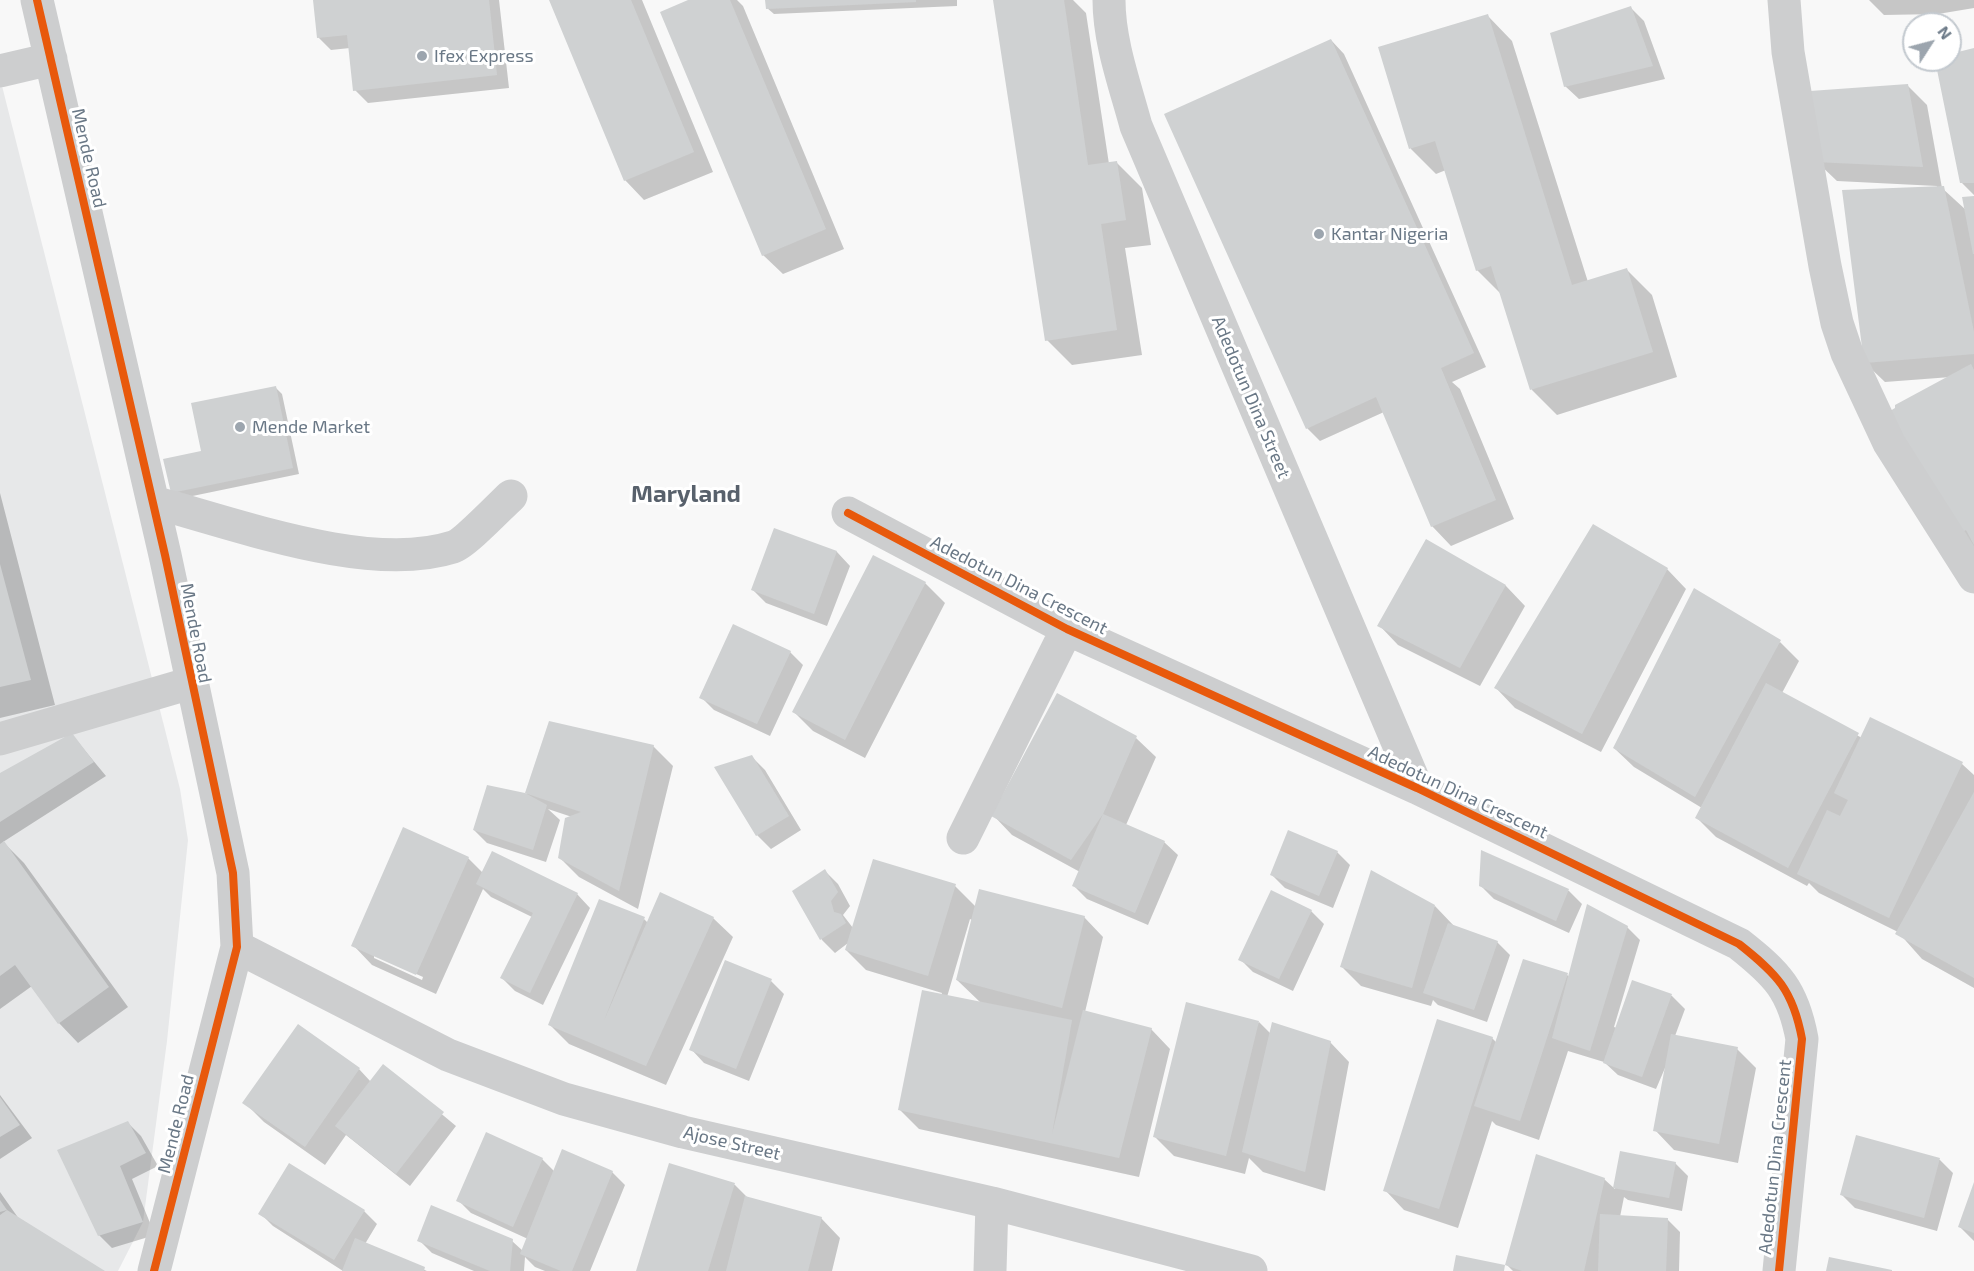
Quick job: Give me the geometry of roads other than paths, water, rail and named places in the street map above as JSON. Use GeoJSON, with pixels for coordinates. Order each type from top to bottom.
{"type":"FeatureCollection","features":[{"type":"Feature","properties":{"kind":"street","name":"Mende Road"},"geometry":{"type":"LineString","coordinates":[[37,0],[153,502],[233,873],[237,947],[154,1271]]}},
{"type":"Feature","properties":{"kind":"street","name":"Adedotun Dina Street"},"geometry":{"type":"LineString","coordinates":[[1109,0],[1109,16],[1119,66],[1136,126],[1417,788]]}},
{"type":"Feature","properties":{"kind":"street"},"geometry":{"type":"LineString","coordinates":[[1784,0],[1788,52],[1825,266],[1846,353],[1889,443],[1974,578]]}},
{"type":"Feature","properties":{"kind":"street"},"geometry":{"type":"LineString","coordinates":[[0,71],[51,59]]}},
{"type":"Feature","properties":{"kind":"street"},"geometry":{"type":"LineString","coordinates":[[153,502],[315,545],[403,556],[455,547],[511,496]]}},
{"type":"Feature","properties":{"kind":"street","name":"Adedotun Dina Crescent"},"geometry":{"type":"LineString","coordinates":[[848,513],[1067,629],[1417,788],[1739,944],[1760,961],[1782,984],[1796,1008],[1802,1039],[1779,1271]]}},
{"type":"Feature","properties":{"kind":"street"},"geometry":{"type":"LineString","coordinates":[[963,838],[1067,629]]}},
{"type":"Feature","properties":{"kind":"street"},"geometry":{"type":"LineString","coordinates":[[0,739],[191,683]]}},
{"type":"Feature","properties":{"kind":"street","name":"Ajose Street"},"geometry":{"type":"LineString","coordinates":[[237,947],[448,1054],[564,1099],[683,1132],[992,1203],[1251,1271]]}},
{"type":"Feature","properties":{"kind":"street"},"geometry":{"type":"LineString","coordinates":[[990,1271],[992,1203]]}},
{"type":"Feature","properties":{"kind":"place","name":"Ifex Express"},"geometry":{"type":"Point","coordinates":[422,56]}},
{"type":"Feature","properties":{"kind":"place","name":"Kantar Nigeria"},"geometry":{"type":"Point","coordinates":[1319,234]}},
{"type":"Feature","properties":{"kind":"place","name":"Mende Market"},"geometry":{"type":"Point","coordinates":[240,427]}},
{"type":"Feature","properties":{"kind":"district","name":"Maryland"},"geometry":{"type":"Point","coordinates":[686,494]}}]}
